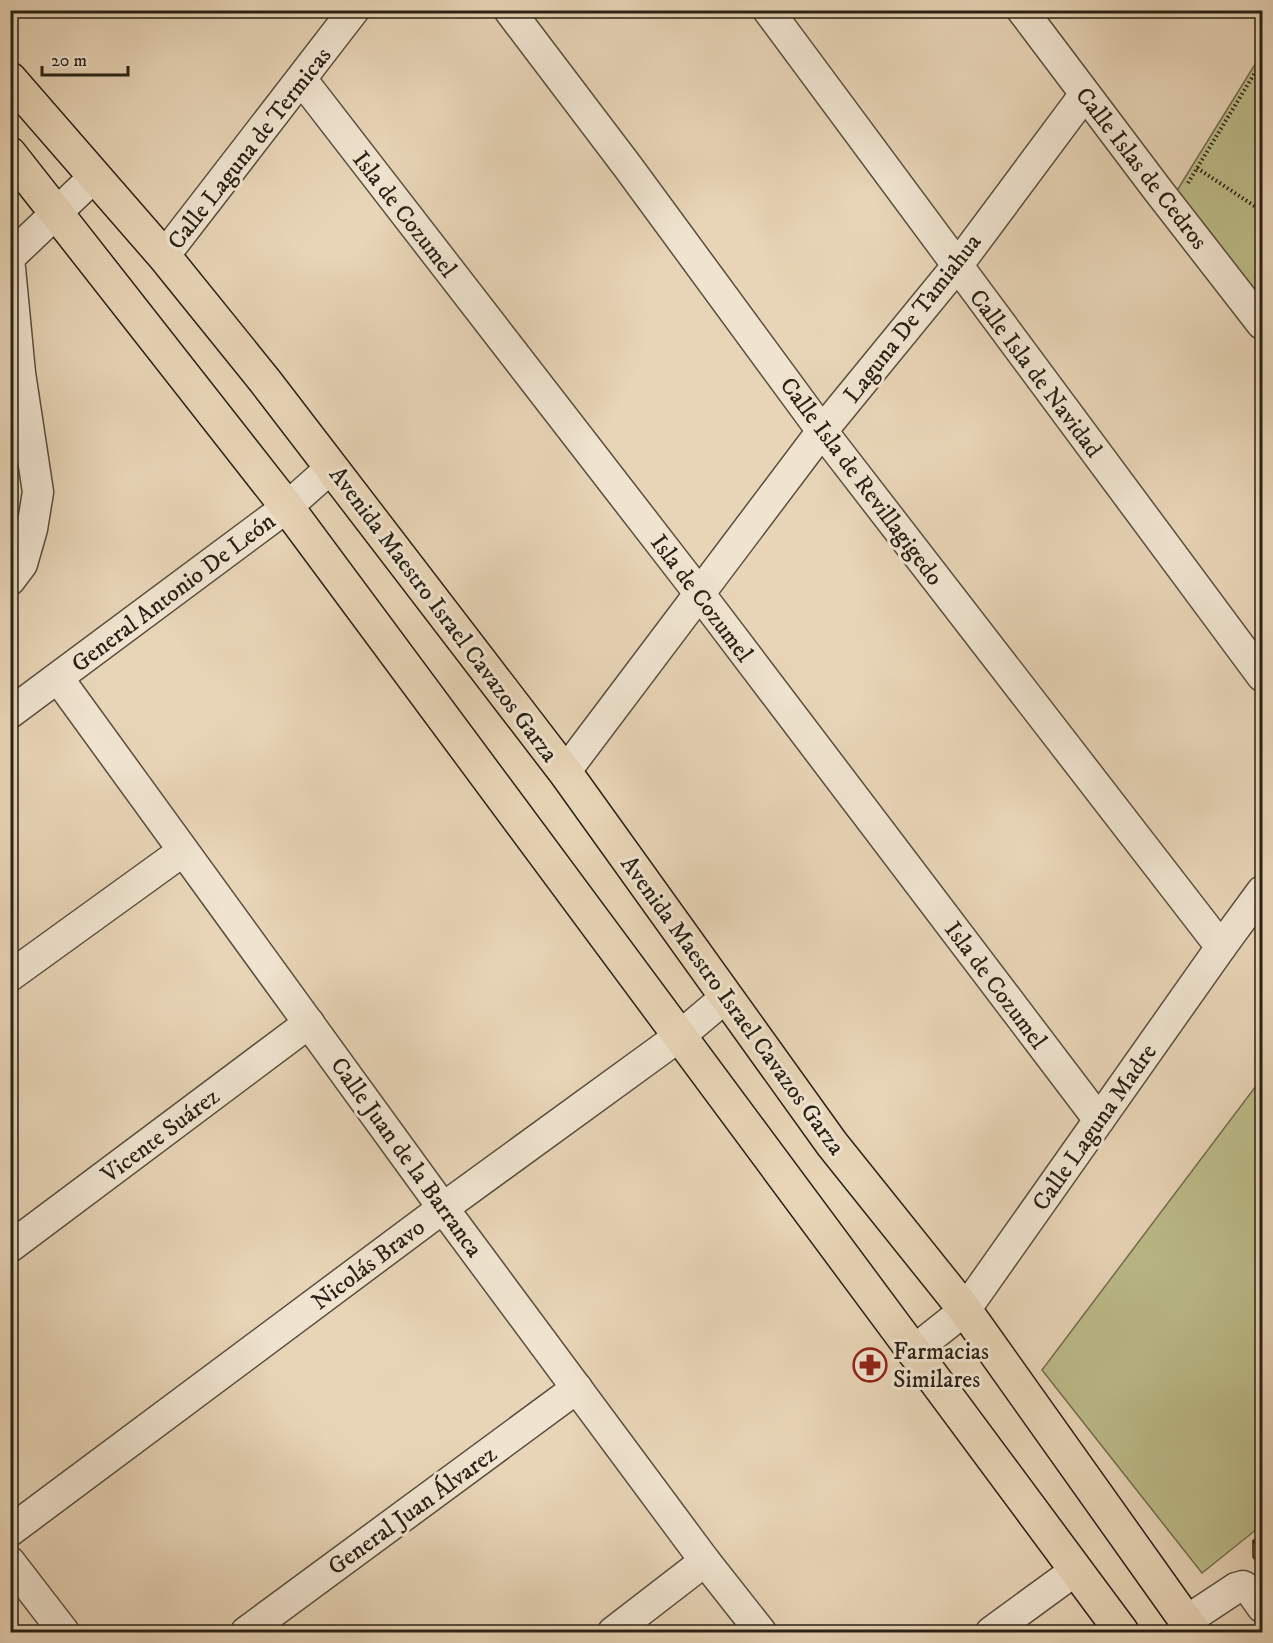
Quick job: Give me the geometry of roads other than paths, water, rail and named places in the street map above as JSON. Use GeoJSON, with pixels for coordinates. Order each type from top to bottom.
{"type":"FeatureCollection","features":[{"type":"Feature","properties":{"kind":"main road","name":"Avenida Maestro Israel Cavazos Garza"},"geometry":{"type":"LineString","coordinates":[[10,79],[164,256],[332,468],[565,772],[832,1144],[965,1310],[1190,1627]]}},
{"type":"Feature","properties":{"kind":"main road"},"geometry":{"type":"LineString","coordinates":[[10,154],[287,507],[1122,1632]]}},
{"type":"Feature","properties":{"kind":"street","name":"Calle Laguna de Termicas"},"geometry":{"type":"LineString","coordinates":[[164,256],[354,10]]}},
{"type":"Feature","properties":{"kind":"street","name":"Calle Isla de Revillagigedo"},"geometry":{"type":"LineString","coordinates":[[509,10],[822,431],[1221,947]]}},
{"type":"Feature","properties":{"kind":"street","name":"Calle Isla de Navidad"},"geometry":{"type":"LineString","coordinates":[[768,10],[1263,676]]}},
{"type":"Feature","properties":{"kind":"street","name":"Calle Islas de Cedros"},"geometry":{"type":"LineString","coordinates":[[1022,10],[1172,209],[1263,324]]}},
{"type":"Feature","properties":{"kind":"street","name":"Isla de Cozumel"},"geometry":{"type":"LineString","coordinates":[[302,80],[699,593],[1099,1120]]}},
{"type":"Feature","properties":{"kind":"street","name":"Laguna De Tamiahua"},"geometry":{"type":"LineString","coordinates":[[565,772],[822,431],[957,266],[1084,94]]}},
{"type":"Feature","properties":{"kind":"street"},"geometry":{"type":"LineString","coordinates":[[10,257],[95,176]]}},
{"type":"Feature","properties":{"kind":"street"},"geometry":{"type":"LineString","coordinates":[[10,268],[20,373],[38,492],[32,529],[22,564],[10,579]]}},
{"type":"Feature","properties":{"kind":"street","name":"General Antonio De León"},"geometry":{"type":"LineString","coordinates":[[10,713],[287,507],[332,468]]}},
{"type":"Feature","properties":{"kind":"street","name":"Calle Juan de la Barranca"},"geometry":{"type":"LineString","coordinates":[[58,678],[443,1208],[705,1561],[761,1632]]}},
{"type":"Feature","properties":{"kind":"street"},"geometry":{"type":"LineString","coordinates":[[10,976],[183,851]]}},
{"type":"Feature","properties":{"kind":"street","name":"Calle Laguna Madre"},"geometry":{"type":"LineString","coordinates":[[912,1352],[965,1310],[1263,891]]}},
{"type":"Feature","properties":{"kind":"street","name":"Nicolás Bravo"},"geometry":{"type":"LineString","coordinates":[[10,1531],[443,1208],[681,1035],[726,997]]}},
{"type":"Feature","properties":{"kind":"street","name":"Vicente Suárez"},"geometry":{"type":"LineString","coordinates":[[10,1247],[309,1023]]}},
{"type":"Feature","properties":{"kind":"street","name":"General Juan Álvarez"},"geometry":{"type":"LineString","coordinates":[[246,1632],[577,1388]]}},
{"type":"Feature","properties":{"kind":"street"},"geometry":{"type":"LineString","coordinates":[[613,1632],[705,1561]]}},
{"type":"Feature","properties":{"kind":"street"},"geometry":{"type":"LineString","coordinates":[[10,1562],[64,1632]]}},
{"type":"Feature","properties":{"kind":"street"},"geometry":{"type":"LineString","coordinates":[[991,1632],[1076,1570]]}},
{"type":"Feature","properties":{"kind":"street"},"geometry":{"type":"LineString","coordinates":[[1190,1627],[1236,1588],[1243,1586],[1250,1590],[1263,1607]]}},
{"type":"Feature","properties":{"kind":"place","name":"Farmacias Similares"},"geometry":{"type":"Point","coordinates":[870,1365]}}]}
